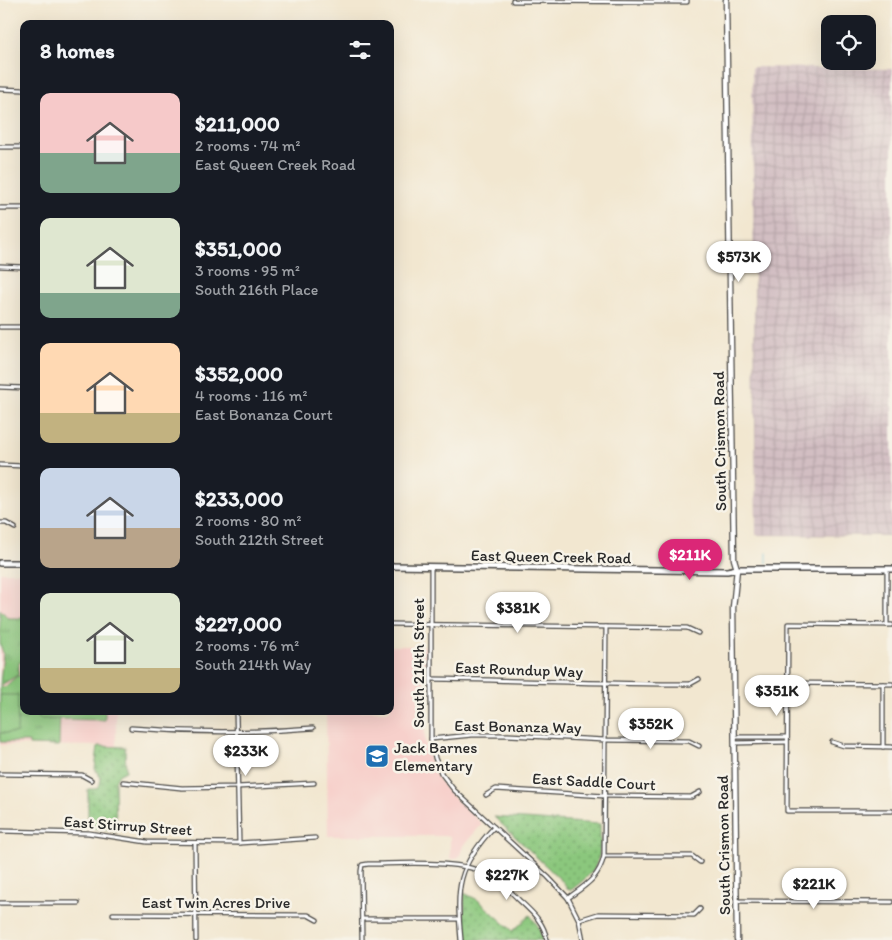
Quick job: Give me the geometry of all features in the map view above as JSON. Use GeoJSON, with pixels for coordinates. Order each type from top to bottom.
{"type":"FeatureCollection","features":[{"type":"Feature","properties":{"kind":"main road"},"geometry":{"type":"LineString","coordinates":[[0,563],[20,563]]}},
{"type":"Feature","properties":{"kind":"main road","name":"East Queen Creek Road"},"geometry":{"type":"LineString","coordinates":[[394,566],[727,571],[737,569],[889,568]]}},
{"type":"Feature","properties":{"kind":"street","name":"South Crismon Road"},"geometry":{"type":"LineString","coordinates":[[726,0],[731,442],[734,559],[737,569],[733,608],[737,940]]}},
{"type":"Feature","properties":{"kind":"street"},"geometry":{"type":"LineString","coordinates":[[513,1],[687,1]]}},
{"type":"Feature","properties":{"kind":"street"},"geometry":{"type":"LineString","coordinates":[[0,89],[20,90]]}},
{"type":"Feature","properties":{"kind":"street"},"geometry":{"type":"LineString","coordinates":[[0,147],[20,147]]}},
{"type":"Feature","properties":{"kind":"street"},"geometry":{"type":"LineString","coordinates":[[0,208],[20,208]]}},
{"type":"Feature","properties":{"kind":"street"},"geometry":{"type":"LineString","coordinates":[[0,266],[20,267]]}},
{"type":"Feature","properties":{"kind":"street"},"geometry":{"type":"LineString","coordinates":[[0,327],[20,327]]}},
{"type":"Feature","properties":{"kind":"street"},"geometry":{"type":"LineString","coordinates":[[0,387],[20,388]]}},
{"type":"Feature","properties":{"kind":"street"},"geometry":{"type":"LineString","coordinates":[[0,465],[20,466]]}},
{"type":"Feature","properties":{"kind":"street"},"geometry":{"type":"LineString","coordinates":[[0,523],[6,523],[15,528]]}},
{"type":"Feature","properties":{"kind":"street","name":"South 214th Street"},"geometry":{"type":"LineString","coordinates":[[431,566],[431,739],[435,758],[441,773],[454,790],[568,898],[579,920],[583,940]]}},
{"type":"Feature","properties":{"kind":"street"},"geometry":{"type":"LineString","coordinates":[[887,625],[889,568]]}},
{"type":"Feature","properties":{"kind":"street"},"geometry":{"type":"LineString","coordinates":[[394,624],[687,628],[698,633]]}},
{"type":"Feature","properties":{"kind":"street"},"geometry":{"type":"LineString","coordinates":[[892,625],[788,624],[786,683],[787,811],[892,811]]}},
{"type":"Feature","properties":{"kind":"street"},"geometry":{"type":"LineString","coordinates":[[568,898],[586,886],[595,877],[601,867],[604,856],[606,627]]}},
{"type":"Feature","properties":{"kind":"street","name":"East Roundup Way"},"geometry":{"type":"LineString","coordinates":[[431,679],[606,684],[690,684],[699,679]]}},
{"type":"Feature","properties":{"kind":"street"},"geometry":{"type":"LineString","coordinates":[[786,683],[892,684]]}},
{"type":"Feature","properties":{"kind":"street"},"geometry":{"type":"LineString","coordinates":[[883,684],[883,747]]}},
{"type":"Feature","properties":{"kind":"street"},"geometry":{"type":"LineString","coordinates":[[236,715],[239,843]]}},
{"type":"Feature","properties":{"kind":"street"},"geometry":{"type":"LineString","coordinates":[[131,728],[178,732],[236,733],[313,728]]}},
{"type":"Feature","properties":{"kind":"street","name":"East Bonanza Way"},"geometry":{"type":"LineString","coordinates":[[431,739],[472,735],[508,735],[605,740],[689,741],[699,746]]}},
{"type":"Feature","properties":{"kind":"street"},"geometry":{"type":"LineString","coordinates":[[735,740],[787,737]]}},
{"type":"Feature","properties":{"kind":"street"},"geometry":{"type":"LineString","coordinates":[[735,740],[787,742]]}},
{"type":"Feature","properties":{"kind":"street"},"geometry":{"type":"LineString","coordinates":[[832,742],[844,746],[892,747]]}},
{"type":"Feature","properties":{"kind":"street"},"geometry":{"type":"LineString","coordinates":[[0,774],[82,775],[91,780]]}},
{"type":"Feature","properties":{"kind":"street"},"geometry":{"type":"LineString","coordinates":[[123,782],[182,788],[314,783]]}},
{"type":"Feature","properties":{"kind":"street","name":"East Saddle Court"},"geometry":{"type":"LineString","coordinates":[[486,795],[496,790],[605,796],[691,797],[700,792]]}},
{"type":"Feature","properties":{"kind":"street"},"geometry":{"type":"LineString","coordinates":[[460,940],[459,891],[465,866],[472,853],[494,827]]}},
{"type":"Feature","properties":{"kind":"street","name":"East Stirrup Street"},"geometry":{"type":"LineString","coordinates":[[0,831],[88,833],[148,842],[239,843],[315,838]]}},
{"type":"Feature","properties":{"kind":"street"},"geometry":{"type":"LineString","coordinates":[[195,843],[196,940]]}},
{"type":"Feature","properties":{"kind":"street"},"geometry":{"type":"LineString","coordinates":[[604,856],[692,856],[700,862]]}},
{"type":"Feature","properties":{"kind":"street"},"geometry":{"type":"LineString","coordinates":[[362,940],[362,866],[432,864],[465,866],[489,874],[537,917],[547,940]]}},
{"type":"Feature","properties":{"kind":"street"},"geometry":{"type":"LineString","coordinates":[[736,901],[892,902]]}},
{"type":"Feature","properties":{"kind":"street"},"geometry":{"type":"LineString","coordinates":[[0,903],[78,903]]}},
{"type":"Feature","properties":{"kind":"street"},"geometry":{"type":"LineString","coordinates":[[579,920],[598,914],[694,915],[700,910]]}},
{"type":"Feature","properties":{"kind":"street","name":"East Twin Acres Drive"},"geometry":{"type":"LineString","coordinates":[[113,914],[308,915],[317,920]]}},
{"type":"Feature","properties":{"kind":"street"},"geometry":{"type":"LineString","coordinates":[[362,919],[459,919]]}},
{"type":"Feature","properties":{"kind":"shaded area"},"geometry":{"type":"Polygon","coordinates":[[[752,67],[821,68],[821,70],[892,69],[892,536],[756,535],[752,67]]]}},
{"type":"Feature","properties":{"kind":"shaded area"},"geometry":{"type":"Polygon","coordinates":[[[0,572],[20,572],[20,715],[116,715],[116,746],[0,745],[0,572]]]}},
{"type":"Feature","properties":{"kind":"shaded area","name":"Jack Barnes Elementary"},"geometry":{"type":"Polygon","coordinates":[[[394,646],[425,646],[425,743],[432,769],[448,792],[482,824],[463,846],[457,859],[450,859],[450,836],[328,836],[326,715],[394,715],[394,646]]]}},
{"type":"Feature","properties":{"kind":"green space"},"geometry":{"type":"Polygon","coordinates":[[[0,609],[8,618],[20,618],[20,662],[19,674],[0,686],[3,653],[0,644],[0,609]]]}},
{"type":"Feature","properties":{"kind":"green space"},"geometry":{"type":"Polygon","coordinates":[[[17,676],[20,676],[20,715],[60,715],[59,746],[29,745],[29,742],[0,742],[0,688],[6,686],[17,676]]]}},
{"type":"Feature","properties":{"kind":"green space"},"geometry":{"type":"Polygon","coordinates":[[[0,695],[18,695],[17,733],[0,733],[0,695]]]}},
{"type":"Feature","properties":{"kind":"green space"},"geometry":{"type":"Polygon","coordinates":[[[39,715],[105,715],[105,720],[39,719],[39,715]]]}},
{"type":"Feature","properties":{"kind":"green space"},"geometry":{"type":"Polygon","coordinates":[[[98,746],[125,747],[126,771],[118,775],[115,781],[116,831],[88,827],[88,789],[95,789],[100,784],[101,778],[95,769],[98,746]]]}},
{"type":"Feature","properties":{"kind":"green space"},"geometry":{"type":"Polygon","coordinates":[[[494,817],[600,824],[599,855],[594,869],[571,890],[567,889],[564,883],[494,817]]]}},
{"type":"Feature","properties":{"kind":"green space"},"geometry":{"type":"Polygon","coordinates":[[[464,893],[478,900],[513,931],[530,915],[538,926],[543,940],[465,940],[464,893]]]}},
{"type":"Feature","properties":{"kind":"waterway"},"geometry":{"type":"LineString","coordinates":[[767,553],[767,563]]}},
{"type":"Feature","properties":{"kind":"place","name":"Jack Barnes Elementary"},"geometry":{"type":"Point","coordinates":[377,756]}}]}
